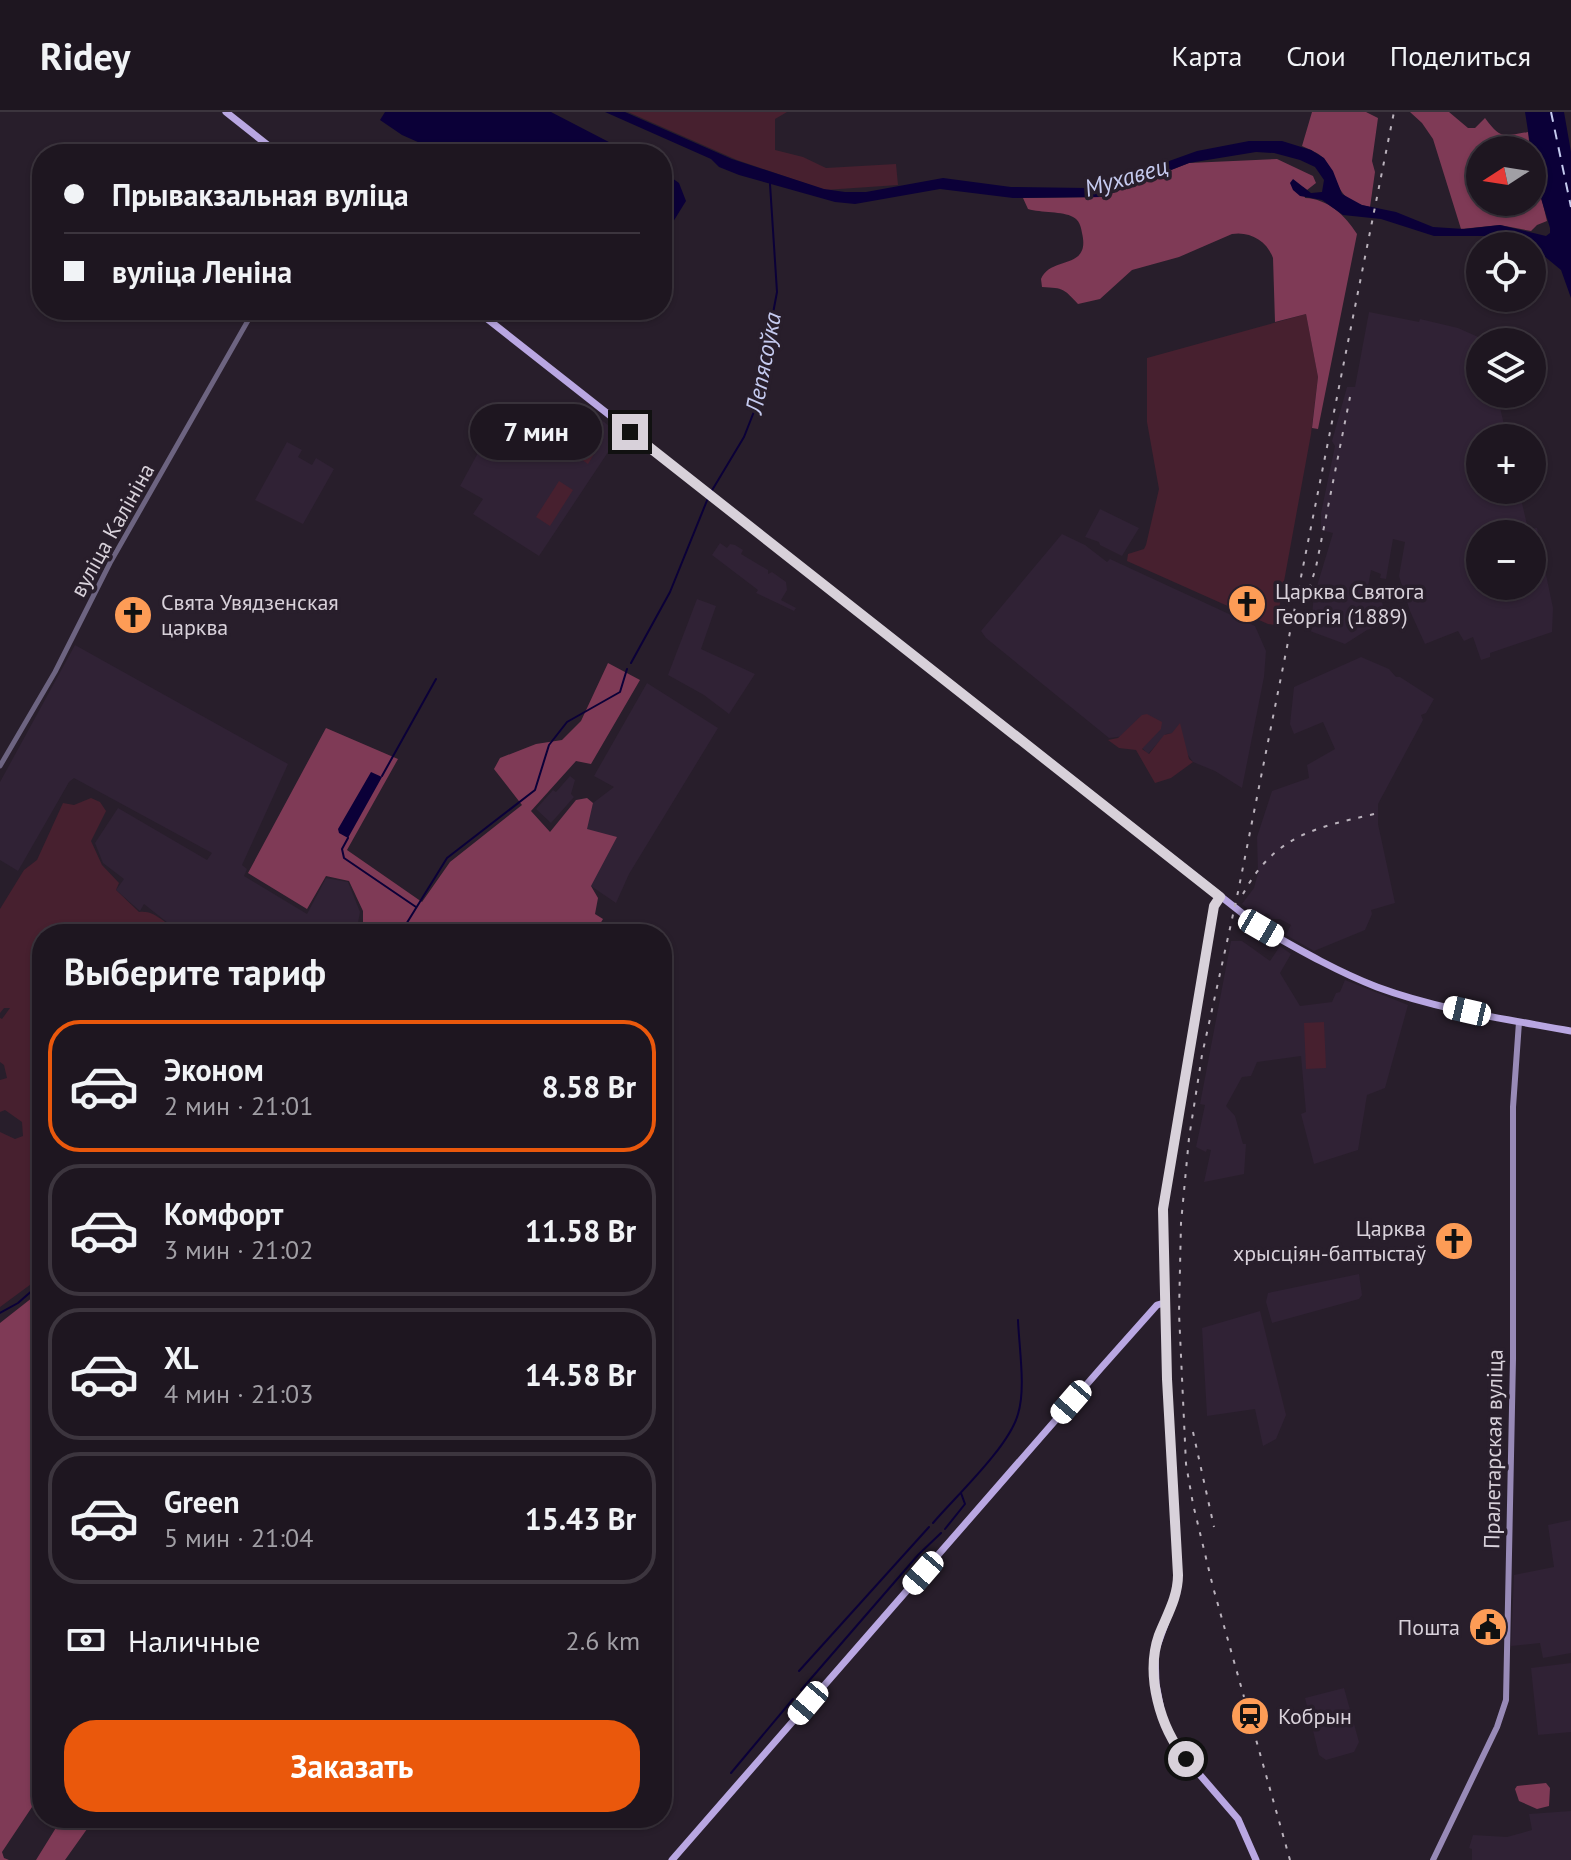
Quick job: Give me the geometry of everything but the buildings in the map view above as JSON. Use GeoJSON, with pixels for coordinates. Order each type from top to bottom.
{"type":"FeatureCollection","features":[{"type":"Feature","properties":{"kind":"main road"},"geometry":{"type":"LineString","coordinates":[[226,112],[266,144]]}},
{"type":"Feature","properties":{"kind":"main road"},"geometry":{"type":"LineString","coordinates":[[489,320],[1261,928],[1356,978],[1420,1001],[1571,1031]]}},
{"type":"Feature","properties":{"kind":"main road"},"geometry":{"type":"LineString","coordinates":[[1220,897],[1214,906],[1163,1209],[1164,1303],[1178,1575],[1174,1599],[1155,1652],[1159,1705],[1167,1732],[1175,1746],[1238,1819],[1256,1860]]}},
{"type":"Feature","properties":{"kind":"main road","name":"Пралетарская вуліца"},"geometry":{"type":"LineString","coordinates":[[1433,1860],[1497,1727],[1506,1700],[1513,1359],[1513,1107],[1519,1022]]}},
{"type":"Feature","properties":{"kind":"main road"},"geometry":{"type":"LineString","coordinates":[[672,1860],[1101,1368],[1157,1305],[1164,1303]]}},
{"type":"Feature","properties":{"kind":"street","name":"вуліца Калініна"},"geometry":{"type":"LineString","coordinates":[[0,766],[55,672],[110,563],[248,320]]}},
{"type":"Feature","properties":{"kind":"shaded area"},"geometry":{"type":"Polygon","coordinates":[[[628,112],[787,112],[775,119],[775,150],[803,157],[826,168],[896,164],[898,185],[825,190],[737,160],[628,112]]]}},
{"type":"Feature","properties":{"kind":"shaded area"},"geometry":{"type":"Polygon","coordinates":[[[1312,112],[1366,112],[1378,118],[1370,207],[1344,195],[1324,159],[1302,146],[1312,112]]]}},
{"type":"Feature","properties":{"kind":"shaded area"},"geometry":{"type":"Polygon","coordinates":[[[1410,112],[1449,112],[1468,128],[1475,128],[1485,118],[1498,133],[1512,135],[1528,132],[1528,136],[1466,136],[1466,216],[1546,216],[1547,221],[1531,231],[1500,225],[1461,229],[1433,139],[1410,112]]]}},
{"type":"Feature","properties":{"kind":"shaded area"},"geometry":{"type":"Polygon","coordinates":[[[1277,159],[1313,176],[1316,183],[1307,190],[1303,187],[1305,198],[1321,201],[1335,209],[1357,234],[1318,429],[1312,428],[1318,377],[1306,314],[1275,322],[1273,258],[1262,242],[1245,234],[1232,234],[1179,257],[1132,270],[1100,299],[1078,304],[1063,290],[1042,287],[1041,279],[1053,267],[1081,253],[1082,230],[1079,224],[1069,215],[1028,209],[1023,198],[1102,197],[1189,163],[1277,159]]]}},
{"type":"Feature","properties":{"kind":"shaded area"},"geometry":{"type":"Polygon","coordinates":[[[1369,312],[1419,322],[1420,319],[1466,332],[1466,408],[1500,408],[1504,424],[1466,424],[1466,504],[1522,504],[1526,520],[1466,520],[1466,600],[1546,600],[1546,575],[1553,608],[1552,632],[1490,653],[1490,657],[1481,660],[1473,637],[1464,641],[1458,631],[1425,644],[1399,576],[1405,542],[1393,539],[1386,579],[1371,570],[1367,592],[1370,600],[1382,602],[1387,623],[1367,630],[1345,644],[1310,631],[1314,596],[1333,533],[1321,530],[1321,513],[1335,446],[1332,441],[1347,387],[1355,387],[1369,312]]]}},
{"type":"Feature","properties":{"kind":"shaded area"},"geometry":{"type":"Polygon","coordinates":[[[1306,314],[1318,377],[1311,434],[1276,625],[1127,561],[1128,554],[1144,549],[1146,545],[1159,489],[1147,422],[1147,358],[1306,314]]]}},
{"type":"Feature","properties":{"kind":"shaded area"},"geometry":{"type":"Polygon","coordinates":[[[504,405],[558,448],[588,410],[620,434],[539,556],[473,514],[483,499],[460,486],[504,405]]]}},
{"type":"Feature","properties":{"kind":"shaded area"},"geometry":{"type":"Polygon","coordinates":[[[578,428],[600,444],[588,464],[565,448],[578,428]]]}},
{"type":"Feature","properties":{"kind":"shaded area"},"geometry":{"type":"Polygon","coordinates":[[[287,442],[302,450],[298,457],[312,465],[316,458],[334,469],[303,524],[255,500],[287,442]]]}},
{"type":"Feature","properties":{"kind":"shaded area"},"geometry":{"type":"Polygon","coordinates":[[[559,481],[573,490],[550,526],[536,517],[559,481]]]}},
{"type":"Feature","properties":{"kind":"shaded area"},"geometry":{"type":"Polygon","coordinates":[[[1100,509],[1139,528],[1122,556],[1085,537],[1100,509]]]}},
{"type":"Feature","properties":{"kind":"shaded area"},"geometry":{"type":"Polygon","coordinates":[[[1062,534],[1085,545],[1107,562],[1110,559],[1255,626],[1266,651],[1264,677],[1242,788],[1193,762],[1172,733],[1166,734],[1148,754],[1142,748],[1157,732],[1109,738],[981,631],[1062,534]]]}},
{"type":"Feature","properties":{"kind":"shaded area"},"geometry":{"type":"Polygon","coordinates":[[[720,543],[727,548],[730,544],[735,545],[743,550],[741,554],[768,570],[768,574],[772,572],[786,582],[787,590],[781,600],[796,608],[794,611],[756,593],[758,590],[712,555],[720,543]]]}},
{"type":"Feature","properties":{"kind":"shaded area"},"geometry":{"type":"Polygon","coordinates":[[[697,599],[716,606],[701,649],[755,674],[729,714],[704,695],[668,675],[697,599]]]}},
{"type":"Feature","properties":{"kind":"shaded area"},"geometry":{"type":"Polygon","coordinates":[[[75,645],[288,764],[242,865],[247,869],[244,876],[307,914],[326,878],[348,882],[360,912],[358,924],[169,924],[144,904],[140,911],[116,890],[124,879],[103,863],[95,843],[118,808],[207,860],[212,853],[74,778],[18,871],[0,860],[0,782],[75,645]]]}},
{"type":"Feature","properties":{"kind":"shaded area"},"geometry":{"type":"Polygon","coordinates":[[[1361,657],[1389,669],[1396,677],[1434,699],[1426,713],[1421,715],[1423,720],[1378,804],[1378,824],[1395,903],[1371,910],[1365,930],[1314,951],[1286,935],[1291,925],[1280,919],[1269,919],[1270,915],[1266,913],[1261,919],[1242,904],[1254,888],[1258,873],[1257,837],[1272,791],[1309,778],[1307,765],[1335,749],[1323,722],[1294,734],[1290,724],[1294,687],[1361,657]]]}},
{"type":"Feature","properties":{"kind":"shaded area"},"geometry":{"type":"Polygon","coordinates":[[[608,663],[640,680],[591,764],[576,761],[531,811],[550,832],[576,800],[587,798],[593,803],[587,829],[617,837],[591,886],[598,898],[595,914],[603,919],[600,924],[363,924],[363,911],[349,881],[326,876],[307,909],[248,873],[326,728],[398,759],[347,850],[422,902],[450,862],[522,805],[494,769],[500,758],[536,744],[562,740],[581,721],[608,663]]]}},
{"type":"Feature","properties":{"kind":"shaded area"},"geometry":{"type":"Polygon","coordinates":[[[647,683],[718,728],[629,874],[616,903],[591,886],[586,829],[593,803],[614,787],[594,776],[647,683]]]}},
{"type":"Feature","properties":{"kind":"shaded area"},"geometry":{"type":"Polygon","coordinates":[[[1147,714],[1162,722],[1161,729],[1142,749],[1149,754],[1164,735],[1172,733],[1180,723],[1189,759],[1193,762],[1171,778],[1155,783],[1136,750],[1119,748],[1108,740],[1118,738],[1142,715],[1147,714]]]}},
{"type":"Feature","properties":{"kind":"shaded area"},"geometry":{"type":"Polygon","coordinates":[[[570,776],[575,780],[571,794],[574,797],[551,823],[536,809],[570,776]]]}},
{"type":"Feature","properties":{"kind":"shaded area"},"geometry":{"type":"Polygon","coordinates":[[[91,798],[100,802],[106,811],[91,841],[102,865],[119,883],[116,890],[139,912],[155,915],[167,924],[32,924],[32,1283],[0,1307],[0,1132],[15,1139],[23,1136],[22,1122],[5,1110],[0,1112],[0,1080],[7,1078],[4,1065],[0,1062],[0,1018],[10,1008],[4,1008],[0,1013],[0,909],[24,870],[37,860],[63,803],[74,805],[91,798]]]}},
{"type":"Feature","properties":{"kind":"shaded area"},"geometry":{"type":"Polygon","coordinates":[[[1231,941],[1242,941],[1270,961],[1280,946],[1291,954],[1280,973],[1300,1006],[1332,1002],[1345,980],[1408,1005],[1385,1088],[1367,1095],[1358,1150],[1314,1164],[1301,1114],[1306,1112],[1301,1056],[1257,1062],[1251,1076],[1242,1077],[1226,1106],[1235,1116],[1243,1144],[1246,1144],[1244,1174],[1204,1182],[1211,1150],[1207,1149],[1206,1152],[1196,1147],[1205,1105],[1200,1104],[1231,941]]]}},
{"type":"Feature","properties":{"kind":"shaded area"},"geometry":{"type":"Polygon","coordinates":[[[1324,1022],[1326,1068],[1306,1069],[1304,1023],[1324,1022]]]}},
{"type":"Feature","properties":{"kind":"shaded area"},"geometry":{"type":"Polygon","coordinates":[[[1359,1274],[1362,1295],[1359,1299],[1272,1323],[1266,1302],[1268,1293],[1359,1274]]]}},
{"type":"Feature","properties":{"kind":"shaded area"},"geometry":{"type":"Polygon","coordinates":[[[32,1298],[32,1807],[2,1852],[4,1858],[9,1860],[0,1860],[0,1323],[32,1298]]]}},
{"type":"Feature","properties":{"kind":"shaded area"},"geometry":{"type":"Polygon","coordinates":[[[1260,1311],[1286,1415],[1276,1439],[1263,1446],[1255,1409],[1207,1416],[1202,1328],[1260,1311]]]}},
{"type":"Feature","properties":{"kind":"shaded area"},"geometry":{"type":"Polygon","coordinates":[[[1571,1520],[1571,1653],[1543,1658],[1540,1643],[1511,1646],[1514,1575],[1554,1567],[1548,1525],[1571,1520]]]}},
{"type":"Feature","properties":{"kind":"shaded area"},"geometry":{"type":"Polygon","coordinates":[[[1571,1663],[1571,1732],[1538,1735],[1531,1668],[1571,1663]]]}},
{"type":"Feature","properties":{"kind":"shaded area"},"geometry":{"type":"Polygon","coordinates":[[[1344,1688],[1359,1742],[1354,1752],[1326,1760],[1319,1755],[1305,1698],[1344,1688]]]}},
{"type":"Feature","properties":{"kind":"shaded area"},"geometry":{"type":"Polygon","coordinates":[[[1546,1783],[1550,1788],[1549,1806],[1537,1809],[1519,1801],[1517,1786],[1546,1783]]]}},
{"type":"Feature","properties":{"kind":"shaded area"},"geometry":{"type":"Polygon","coordinates":[[[1571,1811],[1571,1860],[1472,1860],[1472,1849],[1469,1848],[1473,1835],[1507,1837],[1532,1830],[1529,1814],[1571,1811]]]}},
{"type":"Feature","properties":{"kind":"shaded area"},"geometry":{"type":"Polygon","coordinates":[[[56,1828],[88,1828],[65,1860],[36,1860],[56,1828]]]}},
{"type":"Feature","properties":{"kind":"water"},"geometry":{"type":"Polygon","coordinates":[[[385,112],[551,112],[613,144],[422,144],[380,120],[385,112]]]}},
{"type":"Feature","properties":{"kind":"water","name":"Мухавец"},"geometry":{"type":"Polygon","coordinates":[[[605,112],[625,112],[732,159],[824,189],[845,192],[866,192],[943,178],[1011,187],[1087,188],[1197,151],[1249,141],[1282,141],[1311,150],[1324,158],[1342,194],[1362,205],[1396,212],[1433,227],[1464,229],[1500,225],[1529,232],[1466,232],[1466,236],[1434,236],[1381,219],[1343,215],[1322,200],[1300,196],[1293,190],[1290,183],[1293,179],[1311,193],[1322,192],[1324,180],[1315,167],[1274,153],[1256,152],[1189,163],[1102,197],[1013,198],[940,189],[855,204],[835,202],[739,175],[719,167],[711,159],[605,112]]]}},
{"type":"Feature","properties":{"kind":"water"},"geometry":{"type":"Polygon","coordinates":[[[1525,112],[1564,112],[1571,152],[1571,298],[1561,270],[1546,258],[1546,236],[1550,228],[1546,215],[1546,136],[1529,136],[1525,112]]]}},
{"type":"Feature","properties":{"kind":"water"},"geometry":{"type":"Polygon","coordinates":[[[672,178],[679,183],[686,201],[673,222],[672,178]]]}},
{"type":"Feature","properties":{"kind":"water"},"geometry":{"type":"Polygon","coordinates":[[[371,772],[382,777],[348,838],[338,829],[371,772]]]}},
{"type":"Feature","properties":{"kind":"waterway","name":"Лепясоўка"},"geometry":{"type":"LineString","coordinates":[[711,492],[744,437],[755,409],[777,292],[770,184]]}},
{"type":"Feature","properties":{"kind":"waterway","name":"Лепясоўка"},"geometry":{"type":"LineString","coordinates":[[631,663],[670,592],[708,498]]}},
{"type":"Feature","properties":{"kind":"waterway","name":"Лепясоўка"},"geometry":{"type":"LineString","coordinates":[[406,924],[447,858],[535,790],[549,745],[567,722],[620,692],[627,669]]}},
{"type":"Feature","properties":{"kind":"waterway"},"geometry":{"type":"LineString","coordinates":[[382,776],[436,679]]}},
{"type":"Feature","properties":{"kind":"waterway"},"geometry":{"type":"LineString","coordinates":[[348,838],[342,849],[344,858],[416,907]]}},
{"type":"Feature","properties":{"kind":"waterway","name":"Лепясоўка"},"geometry":{"type":"LineString","coordinates":[[0,1313],[32,1291]]}},
{"type":"Feature","properties":{"kind":"waterway"},"geometry":{"type":"LineString","coordinates":[[933,1523],[981,1471],[1013,1427],[1022,1393],[1018,1320]]}},
{"type":"Feature","properties":{"kind":"waterway"},"geometry":{"type":"LineString","coordinates":[[945,1529],[965,1504],[961,1493]]}},
{"type":"Feature","properties":{"kind":"waterway"},"geometry":{"type":"LineString","coordinates":[[799,1671],[929,1527]]}},
{"type":"Feature","properties":{"kind":"waterway"},"geometry":{"type":"LineString","coordinates":[[801,1690],[918,1555],[941,1533]]}},
{"type":"Feature","properties":{"kind":"waterway"},"geometry":{"type":"LineString","coordinates":[[731,1773],[793,1699]]}},
{"type":"Feature","properties":{"kind":"ferry route"},"geometry":{"type":"LineString","coordinates":[[1551,112],[1571,207]]}},
{"type":"Feature","properties":{"kind":"railway"},"geometry":{"type":"LineString","coordinates":[[1290,1860],[1213,1587],[1186,1464],[1179,1313],[1181,1223],[1189,1138],[1202,1055],[1238,892],[1394,112]]}},
{"type":"Feature","properties":{"kind":"railway"},"geometry":{"type":"LineString","coordinates":[[1306,600],[1316,567],[1350,397]]}},
{"type":"Feature","properties":{"kind":"railway"},"geometry":{"type":"LineString","coordinates":[[1243,894],[1255,874],[1282,847],[1314,830],[1374,814]]}},
{"type":"Feature","properties":{"kind":"railway"},"geometry":{"type":"LineString","coordinates":[[1193,1432],[1214,1527]]}},
{"type":"Feature","properties":{"kind":"place","name":"Царква Святога Георгія (1889)"},"geometry":{"type":"Point","coordinates":[1247,604]}},
{"type":"Feature","properties":{"kind":"place","name":"Свята Увядзенская царква"},"geometry":{"type":"Point","coordinates":[133,615]}},
{"type":"Feature","properties":{"kind":"place","name":"Царква хрысціян-баптыстаў"},"geometry":{"type":"Point","coordinates":[1454,1241]}},
{"type":"Feature","properties":{"kind":"place","name":"Пошта"},"geometry":{"type":"Point","coordinates":[1488,1627]}},
{"type":"Feature","properties":{"kind":"place","name":"Кобрын"},"geometry":{"type":"Point","coordinates":[1250,1716]}},
{"type":"Feature","properties":{"kind":"route"},"geometry":{"type":"LineString","coordinates":[[630,432],[1220,897],[1214,906],[1163,1209],[1162,1262],[1178,1584],[1159,1636],[1154,1661],[1164,1724],[1169,1737],[1186,1759]]}}]}
